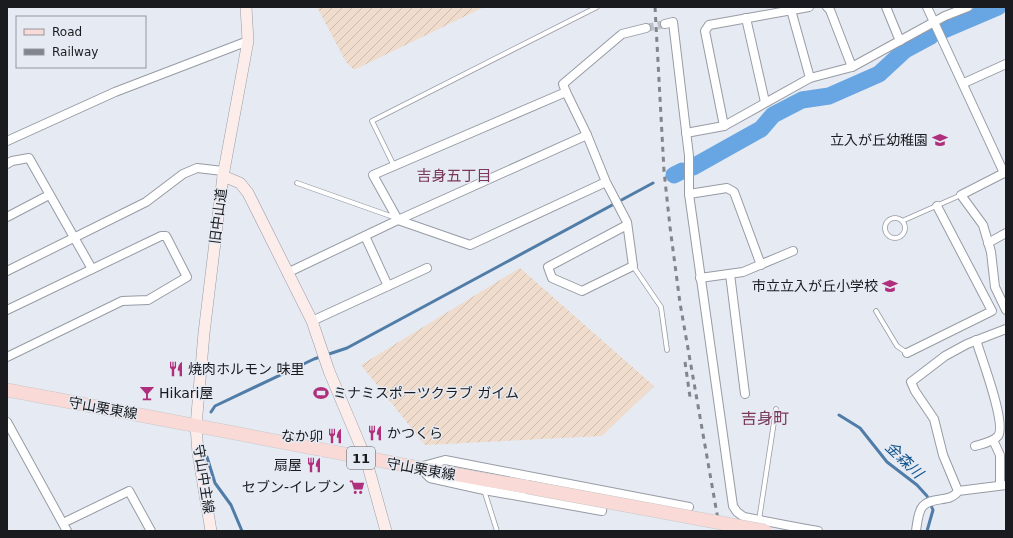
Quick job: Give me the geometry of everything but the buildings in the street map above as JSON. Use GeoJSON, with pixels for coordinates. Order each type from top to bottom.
{"type":"FeatureCollection","features":[{"type":"Feature","properties":{"kind":"main road","name":"守山栗東線"},"geometry":{"type":"LineString","coordinates":[[7,390],[366,459],[762,526]]}},
{"type":"Feature","properties":{"kind":"street","name":"旧中山道"},"geometry":{"type":"LineString","coordinates":[[196,426],[204,333],[223,174],[248,41],[246,7]]}},
{"type":"Feature","properties":{"kind":"street"},"geometry":{"type":"LineString","coordinates":[[724,126],[705,31],[709,25],[809,7]]}},
{"type":"Feature","properties":{"kind":"street"},"geometry":{"type":"LineString","coordinates":[[827,7],[830,10],[852,67]]}},
{"type":"Feature","properties":{"kind":"street"},"geometry":{"type":"LineString","coordinates":[[886,7],[900,41]]}},
{"type":"Feature","properties":{"kind":"street"},"geometry":{"type":"LineString","coordinates":[[926,7],[964,83],[1005,173],[961,195],[983,225],[988,243],[995,287],[1004,300],[1006,310]]}},
{"type":"Feature","properties":{"kind":"street"},"geometry":{"type":"LineString","coordinates":[[686,133],[724,126],[810,78],[852,67],[933,23],[968,7]]}},
{"type":"Feature","properties":{"kind":"street"},"geometry":{"type":"LineString","coordinates":[[791,10],[810,78]]}},
{"type":"Feature","properties":{"kind":"street"},"geometry":{"type":"LineString","coordinates":[[746,18],[765,102]]}},
{"type":"Feature","properties":{"kind":"street"},"geometry":{"type":"LineString","coordinates":[[665,24],[673,22],[686,133],[689,194],[733,506],[737,512],[744,517],[762,526],[818,531]]}},
{"type":"Feature","properties":{"kind":"street"},"geometry":{"type":"LineString","coordinates":[[627,225],[548,267],[552,278],[582,292],[633,266],[627,225],[618,202],[606,182],[587,135],[563,84],[622,34],[646,28]]}},
{"type":"Feature","properties":{"kind":"street"},"geometry":{"type":"LineString","coordinates":[[7,141],[115,92],[248,41]]}},
{"type":"Feature","properties":{"kind":"street"},"geometry":{"type":"LineString","coordinates":[[964,83],[1006,64]]}},
{"type":"Feature","properties":{"kind":"street"},"geometry":{"type":"LineString","coordinates":[[566,92],[373,175],[397,219],[470,245],[606,182]]}},
{"type":"Feature","properties":{"kind":"street"},"geometry":{"type":"LineString","coordinates":[[287,273],[397,219],[587,135]]}},
{"type":"Feature","properties":{"kind":"street"},"geometry":{"type":"LineString","coordinates":[[7,164],[12,161],[29,158],[92,269]]}},
{"type":"Feature","properties":{"kind":"street"},"geometry":{"type":"LineString","coordinates":[[7,271],[146,202],[183,174],[197,168],[223,174],[240,183],[248,193],[312,321],[324,356],[366,459],[386,531]]}},
{"type":"Feature","properties":{"kind":"street"},"geometry":{"type":"LineString","coordinates":[[689,194],[727,188],[734,192],[761,265]]}},
{"type":"Feature","properties":{"kind":"street"},"geometry":{"type":"LineString","coordinates":[[7,217],[49,195]]}},
{"type":"Feature","properties":{"kind":"street"},"geometry":{"type":"LineString","coordinates":[[907,353],[992,311],[937,206]]}},
{"type":"Feature","properties":{"kind":"street"},"geometry":{"type":"LineString","coordinates":[[988,243],[1006,233]]}},
{"type":"Feature","properties":{"kind":"street"},"geometry":{"type":"LineString","coordinates":[[7,310],[161,236],[166,236],[187,277],[148,300],[122,301],[7,357]]}},
{"type":"Feature","properties":{"kind":"street"},"geometry":{"type":"LineString","coordinates":[[365,236],[388,286]]}},
{"type":"Feature","properties":{"kind":"street"},"geometry":{"type":"LineString","coordinates":[[700,278],[743,272],[793,252]]}},
{"type":"Feature","properties":{"kind":"street"},"geometry":{"type":"LineString","coordinates":[[312,321],[427,268]]}},
{"type":"Feature","properties":{"kind":"street"},"geometry":{"type":"LineString","coordinates":[[730,274],[745,394]]}},
{"type":"Feature","properties":{"kind":"street"},"geometry":{"type":"LineString","coordinates":[[958,491],[943,455],[934,419],[915,391],[911,382],[945,356],[976,340],[1006,329]]}},
{"type":"Feature","properties":{"kind":"street"},"geometry":{"type":"LineString","coordinates":[[975,446],[993,440],[997,437],[1001,429],[997,408],[976,340]]}},
{"type":"Feature","properties":{"kind":"street"},"geometry":{"type":"LineString","coordinates":[[7,422],[67,531]]}},
{"type":"Feature","properties":{"kind":"street","name":"守山中主線"},"geometry":{"type":"LineString","coordinates":[[196,426],[198,453],[211,531]]}},
{"type":"Feature","properties":{"kind":"street"},"geometry":{"type":"LineString","coordinates":[[916,531],[921,510],[927,504],[954,496],[958,491],[1003,485],[1000,455],[993,440]]}},
{"type":"Feature","properties":{"kind":"street"},"geometry":{"type":"LineString","coordinates":[[419,468],[445,460],[689,507]]}},
{"type":"Feature","properties":{"kind":"street"},"geometry":{"type":"LineString","coordinates":[[419,468],[430,478],[484,490],[602,511],[606,491]]}},
{"type":"Feature","properties":{"kind":"street"},"geometry":{"type":"LineString","coordinates":[[63,523],[129,491],[150,529],[140,531]]}},
{"type":"Feature","properties":{"kind":"lane"},"geometry":{"type":"LineString","coordinates":[[394,166],[372,121],[597,7]]}},
{"type":"Feature","properties":{"kind":"lane"},"geometry":{"type":"LineString","coordinates":[[297,183],[397,219]]}},
{"type":"Feature","properties":{"kind":"lane"},"geometry":{"type":"LineString","coordinates":[[902,221],[904,230],[901,236],[892,238],[887,234],[885,228],[887,222],[896,218],[902,221],[961,195]]}},
{"type":"Feature","properties":{"kind":"lane"},"geometry":{"type":"LineString","coordinates":[[633,266],[662,307],[667,350]]}},
{"type":"Feature","properties":{"kind":"lane"},"geometry":{"type":"LineString","coordinates":[[876,311],[897,346],[907,353]]}},
{"type":"Feature","properties":{"kind":"lane"},"geometry":{"type":"LineString","coordinates":[[762,526],[776,409]]}},
{"type":"Feature","properties":{"kind":"lane"},"geometry":{"type":"LineString","coordinates":[[484,490],[497,531]]}},
{"type":"Feature","properties":{"kind":"shaded area"},"geometry":{"type":"Polygon","coordinates":[[[317,7],[484,7],[356,69],[353,69],[346,62],[317,7]]]}},
{"type":"Feature","properties":{"kind":"shaded area"},"geometry":{"type":"Polygon","coordinates":[[[520,268],[654,386],[602,436],[425,445],[361,365],[520,268]]]}},
{"type":"Feature","properties":{"kind":"waterway"},"geometry":{"type":"LineString","coordinates":[[944,30],[998,7]]}},
{"type":"Feature","properties":{"kind":"waterway"},"geometry":{"type":"LineString","coordinates":[[693,167],[761,129],[773,115],[802,100],[829,96],[879,74],[905,50],[931,36]]}},
{"type":"Feature","properties":{"kind":"waterway"},"geometry":{"type":"LineString","coordinates":[[674,175],[682,171]]}},
{"type":"Feature","properties":{"kind":"waterway"},"geometry":{"type":"LineString","coordinates":[[211,412],[215,406],[314,359],[347,348],[653,183]]}},
{"type":"Feature","properties":{"kind":"waterway","name":"金森川"},"geometry":{"type":"LineString","coordinates":[[839,415],[860,428],[887,462],[917,485],[927,496],[933,510],[927,531]]}},
{"type":"Feature","properties":{"kind":"waterway"},"geometry":{"type":"LineString","coordinates":[[207,457],[215,483],[231,505],[242,531]]}},
{"type":"Feature","properties":{"kind":"tunnel"},"geometry":{"type":"LineString","coordinates":[[646,28],[665,24]]}},
{"type":"Feature","properties":{"kind":"railway"},"geometry":{"type":"LineString","coordinates":[[655,7],[664,171],[670,227],[680,303],[720,531]]}},
{"type":"Feature","properties":{"kind":"railway"},"geometry":{"type":"LineString","coordinates":[[685,362],[690,397]]}},
{"type":"Feature","properties":{"kind":"place","name":"立入が丘幼稚園"},"geometry":{"type":"Point","coordinates":[940,140]}},
{"type":"Feature","properties":{"kind":"place","name":"市立立入が丘小学校"},"geometry":{"type":"Point","coordinates":[890,286]}},
{"type":"Feature","properties":{"kind":"place","name":"焼肉ホルモン 味里"},"geometry":{"type":"Point","coordinates":[176,369]}},
{"type":"Feature","properties":{"kind":"place","name":"Hikari屋"},"geometry":{"type":"Point","coordinates":[147,393]}},
{"type":"Feature","properties":{"kind":"place","name":"ミナミスポーツクラブ ガイム"},"geometry":{"type":"Point","coordinates":[321,393]}},
{"type":"Feature","properties":{"kind":"place","name":"かつくら"},"geometry":{"type":"Point","coordinates":[375,433]}},
{"type":"Feature","properties":{"kind":"place","name":"なか卯"},"geometry":{"type":"Point","coordinates":[335,436]}},
{"type":"Feature","properties":{"kind":"place","name":"扇屋"},"geometry":{"type":"Point","coordinates":[314,465]}},
{"type":"Feature","properties":{"kind":"place","name":"セブン-イレブン"},"geometry":{"type":"Point","coordinates":[357,487]}},
{"type":"Feature","properties":{"kind":"district","name":"吉身五丁目"},"geometry":{"type":"Point","coordinates":[454,176]}},
{"type":"Feature","properties":{"kind":"district","name":"吉身町"},"geometry":{"type":"Point","coordinates":[765,418]}}]}
